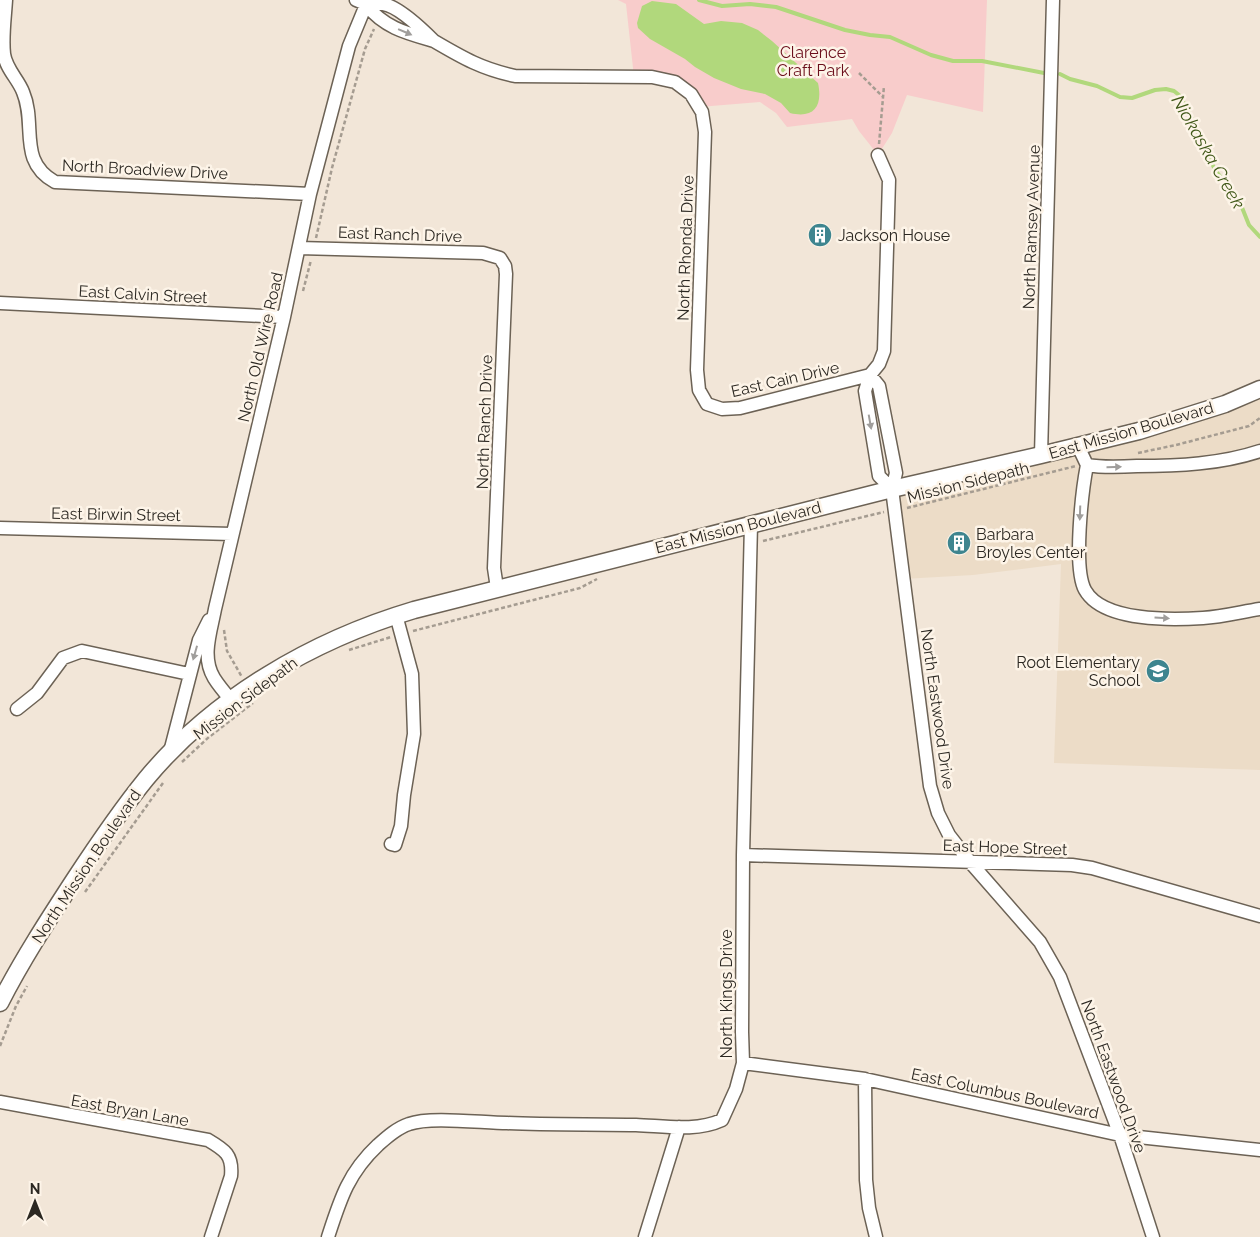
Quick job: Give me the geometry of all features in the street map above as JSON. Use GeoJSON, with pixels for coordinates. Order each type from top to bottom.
{"type":"FeatureCollection","features":[{"type":"Feature","properties":{"kind":"main road","name":"East Mission Boulevard"},"geometry":{"type":"LineString","coordinates":[[230,700],[283,666],[316,648],[348,633],[396,615],[892,489],[1041,456],[1169,422],[1225,404],[1260,389]]}},
{"type":"Feature","properties":{"kind":"main road","name":"North Mission Boulevard"},"geometry":{"type":"LineString","coordinates":[[0,1003],[18,967],[41,930],[111,825],[147,778],[176,757],[230,700]]}},
{"type":"Feature","properties":{"kind":"street","name":"North Broadview Drive"},"geometry":{"type":"LineString","coordinates":[[6,0],[4,54],[8,68],[23,92],[27,107],[31,150],[34,162],[43,175],[55,182],[310,194]]}},
{"type":"Feature","properties":{"kind":"street","name":"North Ramsey Avenue"},"geometry":{"type":"LineString","coordinates":[[1041,456],[1053,0]]}},
{"type":"Feature","properties":{"kind":"street","name":"North Old Wire Road"},"geometry":{"type":"LineString","coordinates":[[230,700],[213,677],[208,664],[207,653],[215,609],[284,317],[310,194],[349,46],[363,2]]}},
{"type":"Feature","properties":{"kind":"street"},"geometry":{"type":"LineString","coordinates":[[363,2],[378,18],[407,34],[434,41]]}},
{"type":"Feature","properties":{"kind":"street"},"geometry":{"type":"LineString","coordinates":[[363,2],[384,4],[414,22],[434,41]]}},
{"type":"Feature","properties":{"kind":"street","name":"North Rhonda Drive"},"geometry":{"type":"LineString","coordinates":[[434,41],[468,62],[499,73],[515,76],[652,77],[675,82],[691,94],[702,112],[705,132],[697,370],[699,390],[707,404]]}},
{"type":"Feature","properties":{"kind":"street"},"geometry":{"type":"LineString","coordinates":[[870,375],[879,364],[884,351],[889,180],[878,155]]}},
{"type":"Feature","properties":{"kind":"street","name":"East Ranch Drive"},"geometry":{"type":"LineString","coordinates":[[299,248],[483,253],[500,258]]}},
{"type":"Feature","properties":{"kind":"street","name":"North Ranch Drive"},"geometry":{"type":"LineString","coordinates":[[497,588],[494,568],[506,274],[500,258]]}},
{"type":"Feature","properties":{"kind":"street","name":"East Calvin Street"},"geometry":{"type":"LineString","coordinates":[[0,303],[284,317]]}},
{"type":"Feature","properties":{"kind":"street","name":"East Cain Drive"},"geometry":{"type":"LineString","coordinates":[[707,404],[722,409],[740,408],[870,375]]}},
{"type":"Feature","properties":{"kind":"street","name":"North Eastwood Drive"},"geometry":{"type":"LineString","coordinates":[[870,375],[880,386],[896,473],[892,489],[930,786],[938,813],[949,835],[1040,942],[1056,970],[1120,1135],[1153,1237]]}},
{"type":"Feature","properties":{"kind":"street"},"geometry":{"type":"LineString","coordinates":[[1078,446],[1087,465],[1080,511],[1080,569],[1086,591],[1094,600],[1106,608],[1136,616],[1167,619],[1205,618],[1260,608]]}},
{"type":"Feature","properties":{"kind":"street"},"geometry":{"type":"LineString","coordinates":[[1087,465],[1099,467],[1193,464],[1216,462],[1260,451]]}},
{"type":"Feature","properties":{"kind":"street","name":"North Kings Drive"},"geometry":{"type":"LineString","coordinates":[[328,1237],[341,1198],[354,1172],[370,1152],[389,1134],[409,1124],[432,1120],[541,1125],[679,1127],[709,1126],[722,1120],[736,1089],[743,1063],[743,855],[751,524]]}},
{"type":"Feature","properties":{"kind":"street","name":"East Birwin Street"},"geometry":{"type":"LineString","coordinates":[[0,528],[232,534]]}},
{"type":"Feature","properties":{"kind":"street"},"geometry":{"type":"LineString","coordinates":[[176,757],[189,674],[199,640],[215,609]]}},
{"type":"Feature","properties":{"kind":"street"},"geometry":{"type":"LineString","coordinates":[[391,844],[395,845],[401,826],[414,734],[412,674],[396,615]]}},
{"type":"Feature","properties":{"kind":"street"},"geometry":{"type":"LineString","coordinates":[[16,709],[37,693],[63,658],[82,651],[189,674]]}},
{"type":"Feature","properties":{"kind":"street","name":"East Hope Street"},"geometry":{"type":"LineString","coordinates":[[743,855],[1048,863],[1092,868],[1260,916]]}},
{"type":"Feature","properties":{"kind":"street","name":"East Columbus Boulevard"},"geometry":{"type":"LineString","coordinates":[[743,1063],[865,1079],[1120,1135],[1260,1150]]}},
{"type":"Feature","properties":{"kind":"street"},"geometry":{"type":"LineString","coordinates":[[865,1079],[866,1180],[869,1208],[876,1237]]}},
{"type":"Feature","properties":{"kind":"street","name":"East Bryan Lane"},"geometry":{"type":"LineString","coordinates":[[0,1102],[208,1140],[228,1155],[232,1166],[231,1176],[211,1237]]}},
{"type":"Feature","properties":{"kind":"street"},"geometry":{"type":"LineString","coordinates":[[645,1237],[679,1127]]}},
{"type":"Feature","properties":{"kind":"path"},"geometry":{"type":"LineString","coordinates":[[302,297],[332,168],[365,49],[378,18]]}},
{"type":"Feature","properties":{"kind":"path"},"geometry":{"type":"LineString","coordinates":[[859,73],[883,97]]}},
{"type":"Feature","properties":{"kind":"path"},"geometry":{"type":"LineString","coordinates":[[878,155],[884,86]]}},
{"type":"Feature","properties":{"kind":"path"},"geometry":{"type":"LineString","coordinates":[[1138,453],[1248,426],[1260,418]]}},
{"type":"Feature","properties":{"kind":"path","name":"Mission Sidepath"},"geometry":{"type":"LineString","coordinates":[[902,509],[1069,468]]}},
{"type":"Feature","properties":{"kind":"path"},"geometry":{"type":"LineString","coordinates":[[762,541],[882,512]]}},
{"type":"Feature","properties":{"kind":"path"},"geometry":{"type":"LineString","coordinates":[[343,652],[473,614],[580,588],[600,577]]}},
{"type":"Feature","properties":{"kind":"path"},"geometry":{"type":"LineString","coordinates":[[224,627],[226,651],[242,677]]}},
{"type":"Feature","properties":{"kind":"path","name":"Mission Sidepath"},"geometry":{"type":"LineString","coordinates":[[176,757],[209,737],[257,700]]}},
{"type":"Feature","properties":{"kind":"path"},"geometry":{"type":"LineString","coordinates":[[84,893],[164,781]]}},
{"type":"Feature","properties":{"kind":"path"},"geometry":{"type":"LineString","coordinates":[[0,1046],[16,1006],[30,980]]}},
{"type":"Feature","properties":{"kind":"shaded area"},"geometry":{"type":"Polygon","coordinates":[[[652,1],[676,4],[704,24],[721,21],[742,23],[758,30],[818,83],[819,98],[815,109],[805,114],[790,113],[781,103],[765,94],[741,89],[714,78],[650,39],[638,28],[637,23],[642,6],[652,1]]]}},
{"type":"Feature","properties":{"kind":"shaded area","name":"Root Elementary School"},"geometry":{"type":"Polygon","coordinates":[[[1260,389],[1260,770],[1054,763],[1061,564],[973,575],[903,579],[892,489],[1041,455],[1260,389]]]}},
{"type":"Feature","properties":{"kind":"green space","name":"Clarence Craft Park"},"geometry":{"type":"Polygon","coordinates":[[[618,0],[987,0],[983,112],[907,95],[892,133],[878,155],[852,119],[787,127],[776,113],[760,102],[699,107],[675,83],[634,77],[626,4],[618,0]]]}},
{"type":"Feature","properties":{"kind":"waterway","name":"Niokaska Creek"},"geometry":{"type":"LineString","coordinates":[[699,0],[722,6],[750,4],[776,7],[845,30],[890,37],[931,55],[953,61],[982,61],[1044,73]]}},
{"type":"Feature","properties":{"kind":"waterway","name":"Niokaska Creek"},"geometry":{"type":"LineString","coordinates":[[1060,74],[1070,79],[1097,86],[1120,97],[1132,98],[1155,90],[1166,89],[1174,91],[1179,95],[1189,112],[1215,170],[1239,200],[1249,225],[1260,237]]}},
{"type":"Feature","properties":{"kind":"place","name":"Jackson House"},"geometry":{"type":"Point","coordinates":[820,235]}},
{"type":"Feature","properties":{"kind":"place","name":"Barbara Broyles Center"},"geometry":{"type":"Point","coordinates":[959,543]}},
{"type":"Feature","properties":{"kind":"place","name":"Root Elementary School"},"geometry":{"type":"Point","coordinates":[1158,671]}}]}
